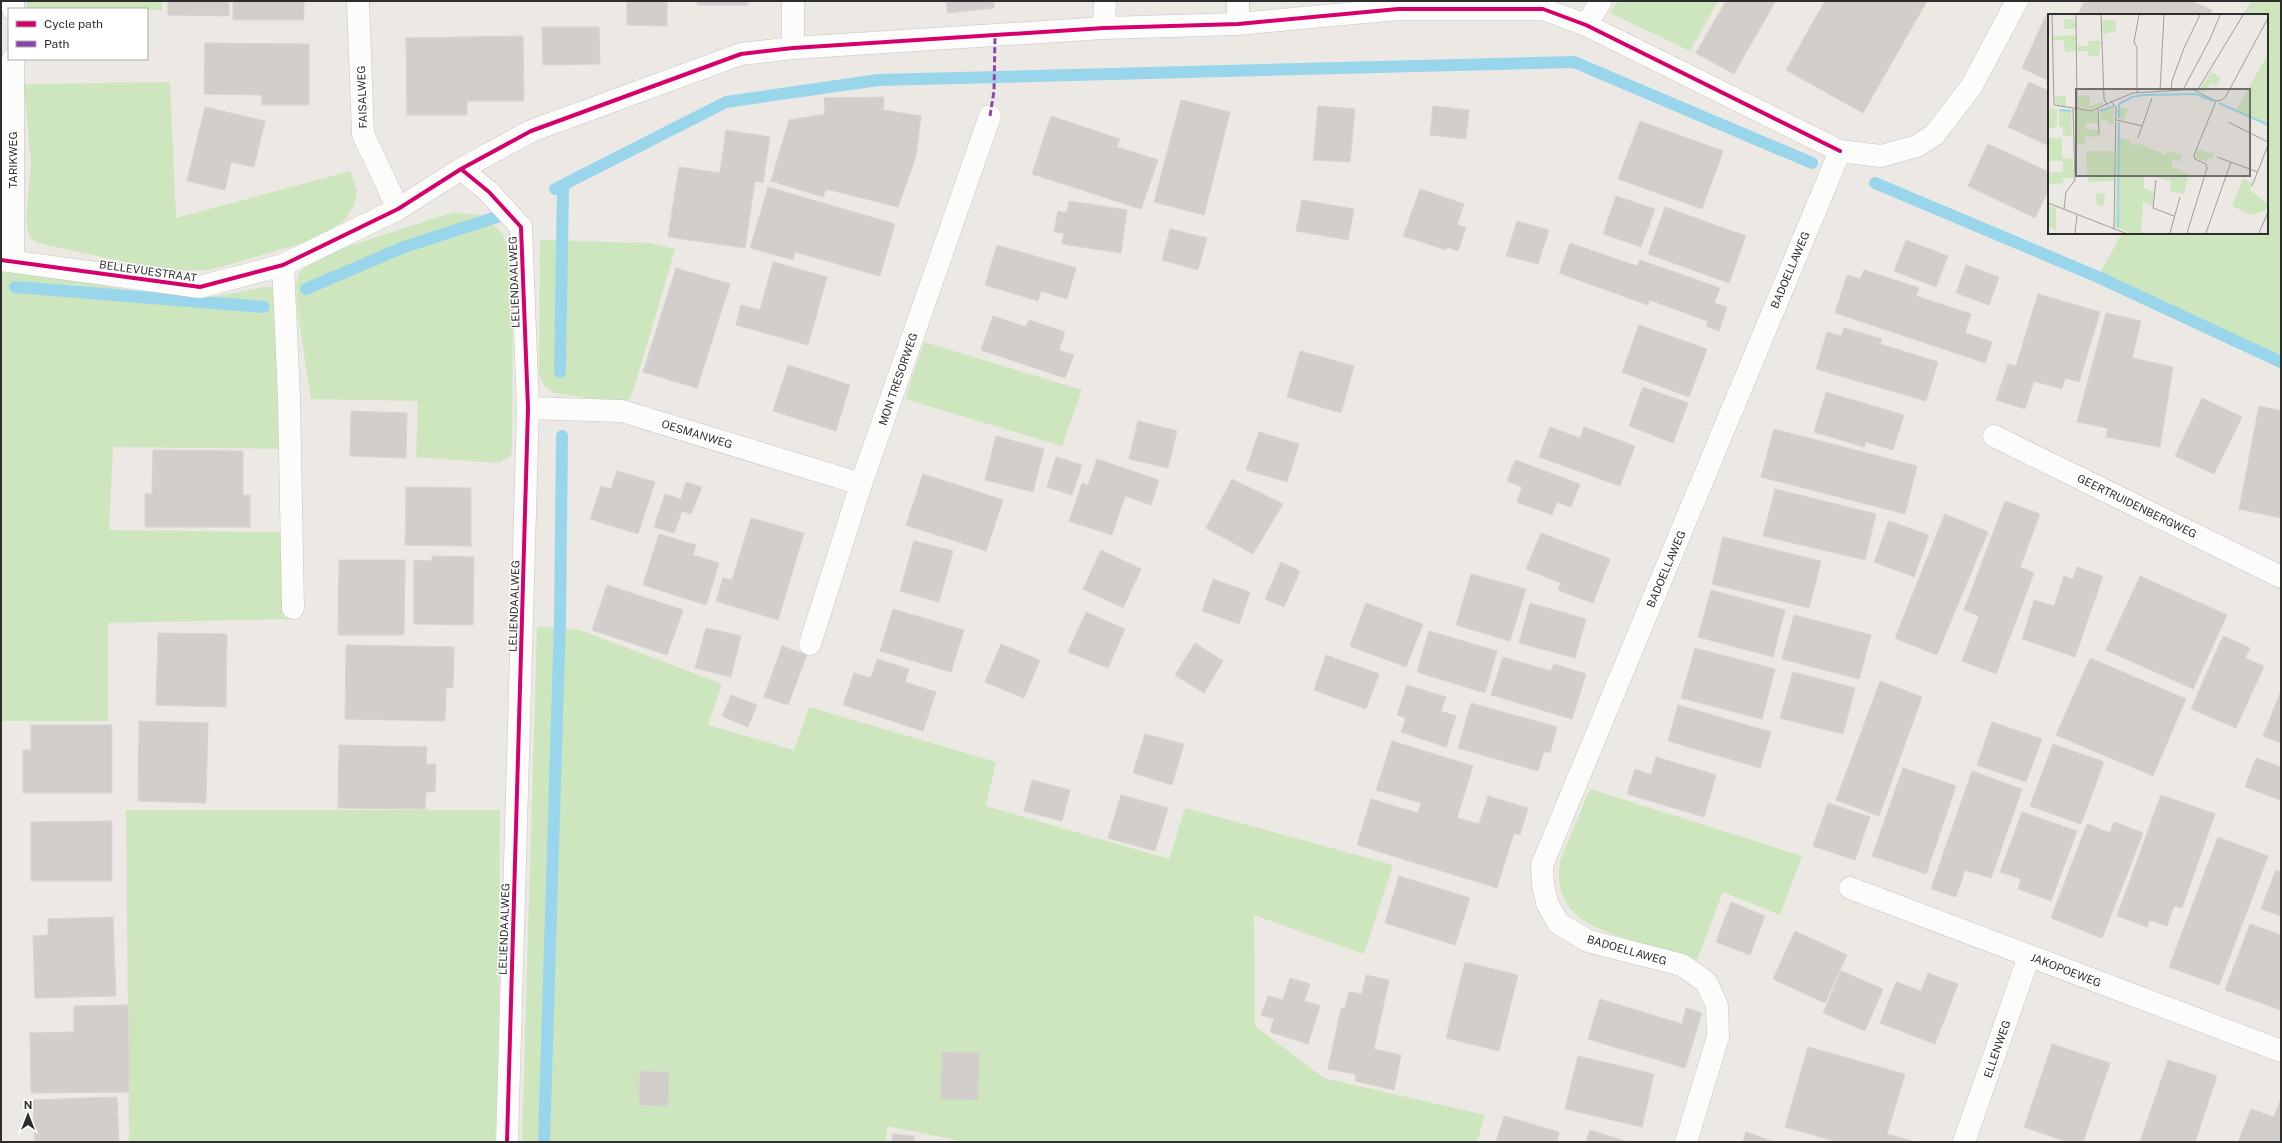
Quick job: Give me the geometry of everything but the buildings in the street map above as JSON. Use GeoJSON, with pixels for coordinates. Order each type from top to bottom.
{"type":"FeatureCollection","features":[{"type":"Feature","properties":{"kind":"street","name":"FAISALWEG"},"geometry":{"type":"LineString","coordinates":[[358,1],[363,134],[398,209]]}},
{"type":"Feature","properties":{"kind":"street"},"geometry":{"type":"LineString","coordinates":[[793,1],[793,48]]}},
{"type":"Feature","properties":{"kind":"street"},"geometry":{"type":"LineString","coordinates":[[1104,28],[1105,1]]}},
{"type":"Feature","properties":{"kind":"street"},"geometry":{"type":"LineString","coordinates":[[1238,1],[1238,24]]}},
{"type":"Feature","properties":{"kind":"street"},"geometry":{"type":"LineString","coordinates":[[1586,25],[1601,1]]}},
{"type":"Feature","properties":{"kind":"street"},"geometry":{"type":"LineString","coordinates":[[398,209],[461,169],[531,131],[741,54],[793,48],[1104,28],[1238,24],[1399,5],[1543,9],[1586,25],[1840,151],[1881,156],[1917,146],[1934,135],[1971,87],[2017,1]]}},
{"type":"Feature","properties":{"kind":"street","name":"TARIKWEG"},"geometry":{"type":"LineString","coordinates":[[7,260],[13,60]]}},
{"type":"Feature","properties":{"kind":"street","name":"MON TRESORWEG"},"geometry":{"type":"LineString","coordinates":[[810,644],[861,484],[990,116]]}},
{"type":"Feature","properties":{"kind":"street","name":"BADOELLAWEG"},"geometry":{"type":"LineString","coordinates":[[1686,1142],[1718,1037],[1717,1005],[1706,982],[1682,965],[1588,941],[1558,923],[1547,903],[1543,884],[1542,865],[1840,151]]}},
{"type":"Feature","properties":{"kind":"street","name":"LELIENDAALWEG"},"geometry":{"type":"LineString","coordinates":[[461,169],[489,192],[521,227],[528,408],[507,1142]]}},
{"type":"Feature","properties":{"kind":"street","name":"BELLEVUESTRAAT"},"geometry":{"type":"LineString","coordinates":[[7,260],[200,288],[283,265],[398,209]]}},
{"type":"Feature","properties":{"kind":"street"},"geometry":{"type":"LineString","coordinates":[[283,265],[290,397],[293,608]]}},
{"type":"Feature","properties":{"kind":"street","name":"OESMANWEG"},"geometry":{"type":"LineString","coordinates":[[528,408],[622,412],[861,484]]}},
{"type":"Feature","properties":{"kind":"street","name":"GEERTRUIDENBERGWEG"},"geometry":{"type":"LineString","coordinates":[[1994,436],[2281,576]]}},
{"type":"Feature","properties":{"kind":"street","name":"JAKOPOEWEG"},"geometry":{"type":"LineString","coordinates":[[1850,888],[2281,1052]]}},
{"type":"Feature","properties":{"kind":"street","name":"ELLENWEG"},"geometry":{"type":"LineString","coordinates":[[1964,1142],[2029,956]]}},
{"type":"Feature","properties":{"kind":"green space"},"geometry":{"type":"Polygon","coordinates":[[[27,1],[162,1],[162,10],[148,10],[148,8],[27,8],[27,1]]]}},
{"type":"Feature","properties":{"kind":"green space"},"geometry":{"type":"Polygon","coordinates":[[[1618,1],[1718,1],[1690,51],[1610,13],[1618,1]]]}},
{"type":"Feature","properties":{"kind":"green space"},"geometry":{"type":"Polygon","coordinates":[[[2251,1],[2281,1],[2281,362],[2098,277],[2121,234],[2268,234],[2268,14],[2244,14],[2251,1]]]}},
{"type":"Feature","properties":{"kind":"green space"},"geometry":{"type":"Polygon","coordinates":[[[170,82],[176,218],[350,171],[357,192],[354,206],[343,222],[310,241],[210,270],[167,271],[37,243],[29,236],[26,221],[31,163],[24,84],[170,82]]]}},
{"type":"Feature","properties":{"kind":"green space"},"geometry":{"type":"Polygon","coordinates":[[[454,212],[484,216],[502,233],[510,251],[513,284],[512,449],[511,456],[499,463],[416,457],[418,401],[311,399],[298,315],[296,284],[299,274],[306,266],[331,252],[454,212]]]}},
{"type":"Feature","properties":{"kind":"green space"},"geometry":{"type":"Polygon","coordinates":[[[540,240],[649,243],[675,249],[633,392],[629,399],[621,403],[554,393],[545,387],[539,374],[540,240]]]}},
{"type":"Feature","properties":{"kind":"green space"},"geometry":{"type":"Polygon","coordinates":[[[1,269],[41,274],[133,291],[207,298],[265,287],[272,287],[275,292],[291,449],[113,447],[109,530],[289,532],[288,619],[108,623],[108,721],[1,721],[1,269]]]}},
{"type":"Feature","properties":{"kind":"green space"},"geometry":{"type":"Polygon","coordinates":[[[924,342],[1082,390],[1062,446],[905,399],[924,342]]]}},
{"type":"Feature","properties":{"kind":"green space"},"geometry":{"type":"Polygon","coordinates":[[[537,626],[580,630],[722,684],[708,725],[794,750],[809,707],[996,762],[986,806],[1169,859],[1185,808],[1393,865],[1364,954],[1254,915],[1255,1026],[1324,1078],[1485,1115],[1477,1142],[965,1142],[887,1126],[886,1142],[522,1142],[537,626]]]}},
{"type":"Feature","properties":{"kind":"green space"},"geometry":{"type":"Polygon","coordinates":[[[1590,789],[1802,856],[1780,915],[1723,892],[1697,960],[1604,931],[1579,917],[1569,907],[1562,895],[1559,880],[1560,861],[1590,789]]]}},
{"type":"Feature","properties":{"kind":"green space"},"geometry":{"type":"Polygon","coordinates":[[[126,810],[500,810],[499,1041],[495,1142],[129,1142],[126,810]]]}},
{"type":"Feature","properties":{"kind":"waterway"},"geometry":{"type":"LineString","coordinates":[[555,189],[726,102],[878,80],[1574,62],[1812,163]]}},
{"type":"Feature","properties":{"kind":"waterway"},"geometry":{"type":"LineString","coordinates":[[1875,183],[2098,277],[2281,362]]}},
{"type":"Feature","properties":{"kind":"waterway"},"geometry":{"type":"LineString","coordinates":[[560,372],[563,185]]}},
{"type":"Feature","properties":{"kind":"waterway"},"geometry":{"type":"LineString","coordinates":[[306,289],[404,247],[503,215]]}},
{"type":"Feature","properties":{"kind":"waterway"},"geometry":{"type":"LineString","coordinates":[[15,287],[264,307]]}},
{"type":"Feature","properties":{"kind":"waterway"},"geometry":{"type":"LineString","coordinates":[[544,1142],[560,620],[562,436]]}},
{"type":"Feature","properties":{"kind":"marked path"},"geometry":{"type":"LineString","coordinates":[[990,116],[994,91],[995,36]]}},
{"type":"Feature","properties":{"kind":"cycle path"},"geometry":{"type":"LineString","coordinates":[[461,169],[531,131],[741,54],[793,48],[1104,28],[1238,24],[1398,9],[1543,9],[1586,25],[1840,151]]}},
{"type":"Feature","properties":{"kind":"cycle path"},"geometry":{"type":"LineString","coordinates":[[1,260],[200,287],[283,265],[398,209],[461,169],[489,192],[521,227],[528,408],[507,1142]]}}]}
